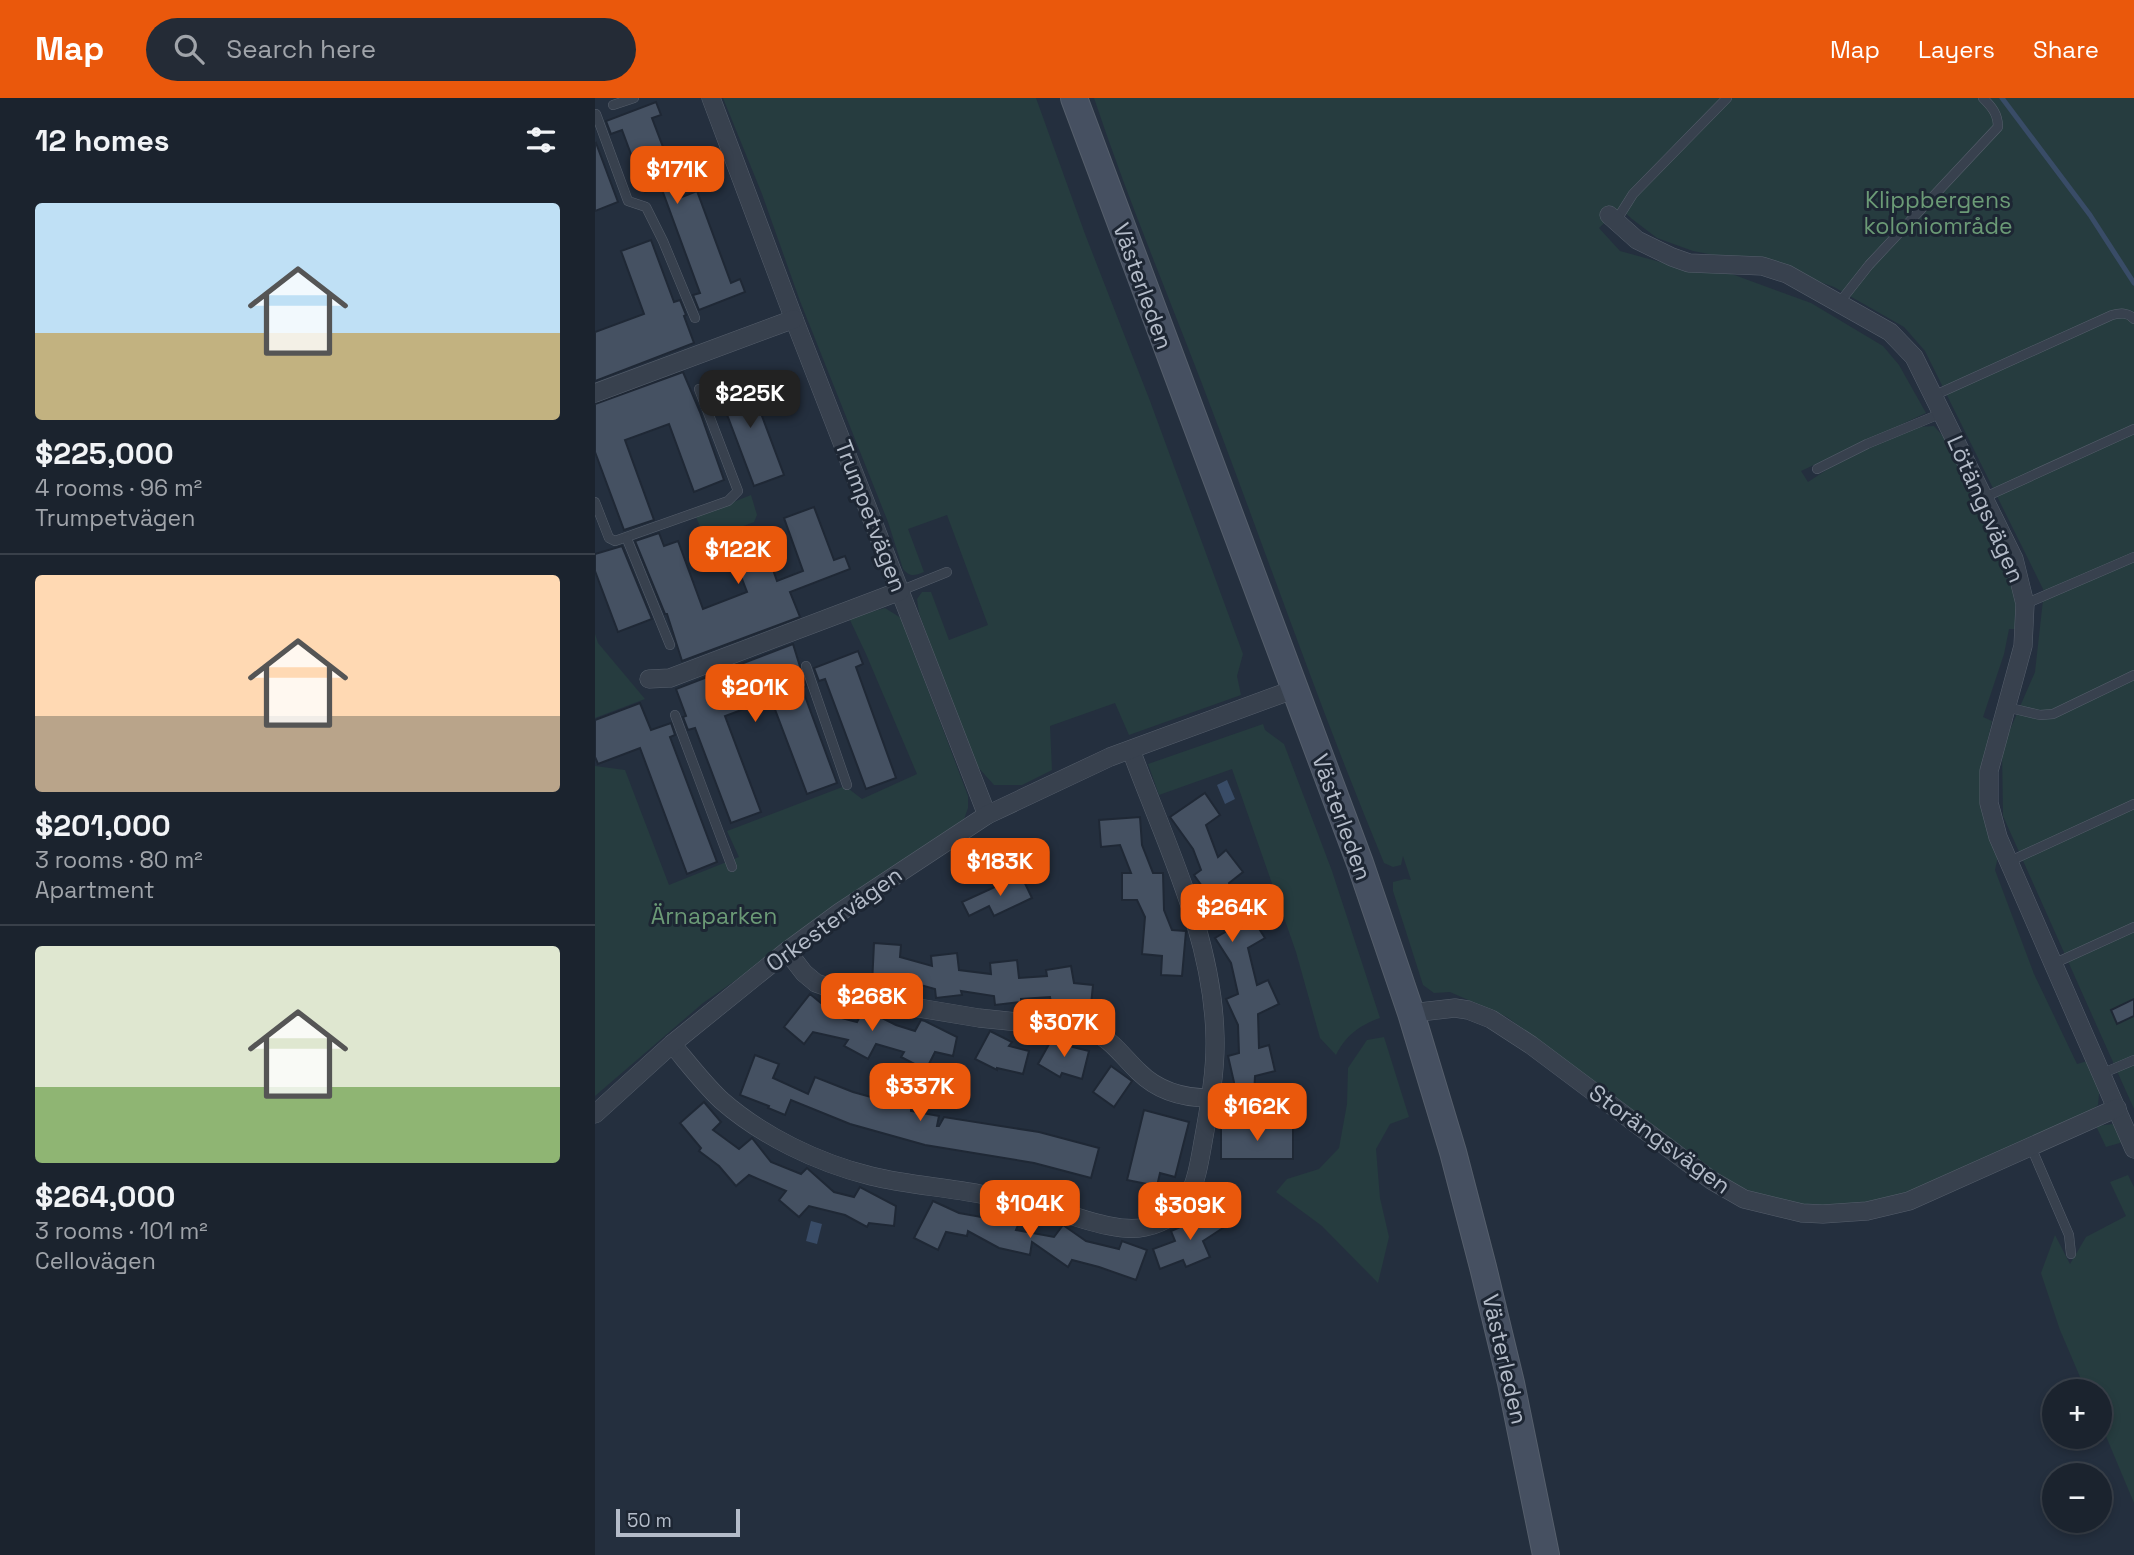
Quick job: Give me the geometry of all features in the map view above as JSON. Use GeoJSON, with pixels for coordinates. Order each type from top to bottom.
{"type":"FeatureCollection","features":[{"type":"Feature","properties":{"kind":"main road","name":"Västerleden"},"geometry":{"type":"LineString","coordinates":[[1074,98],[1364,874],[1411,1013],[1453,1153],[1483,1267],[1511,1383],[1546,1555]]}},
{"type":"Feature","properties":{"kind":"street","name":"Trumpetvägen"},"geometry":{"type":"LineString","coordinates":[[711,98],[987,816]]}},
{"type":"Feature","properties":{"kind":"street","name":"Lötängsvägen"},"geometry":{"type":"LineString","coordinates":[[1612,218],[1637,240],[1689,263],[1775,269],[1898,338],[1914,357],[2014,559],[2025,604],[2023,646],[1989,771],[1987,787],[1995,828],[2134,1149]]}},
{"type":"Feature","properties":{"kind":"street"},"geometry":{"type":"LineString","coordinates":[[595,393],[794,319]]}},
{"type":"Feature","properties":{"kind":"street"},"geometry":{"type":"LineString","coordinates":[[649,678],[670,678],[900,591]]}},
{"type":"Feature","properties":{"kind":"street","name":"Orkestervägen"},"geometry":{"type":"LineString","coordinates":[[595,1114],[672,1044],[787,951],[839,912],[987,816],[1110,757],[1295,689]]}},
{"type":"Feature","properties":{"kind":"street"},"geometry":{"type":"LineString","coordinates":[[672,1044],[721,1100],[771,1135],[827,1162],[870,1176],[1003,1199],[1131,1228],[1158,1224],[1185,1203],[1198,1173],[1210,1098],[1215,1037],[1211,985],[1201,938],[1131,750]]}},
{"type":"Feature","properties":{"kind":"street"},"geometry":{"type":"LineString","coordinates":[[787,951],[804,973],[817,983],[836,990],[979,1018],[1089,1029],[1115,1046],[1139,1073],[1155,1085],[1192,1098],[1210,1098]]}},
{"type":"Feature","properties":{"kind":"street","name":"Storängsvägen"},"geometry":{"type":"LineString","coordinates":[[1411,1013],[1455,1008],[1491,1019],[1531,1045],[1711,1180],[1744,1199],[1803,1213],[1845,1214],[1887,1208],[1934,1192],[2117,1108]]}},
{"type":"Feature","properties":{"kind":"lane"},"geometry":{"type":"LineString","coordinates":[[613,105],[634,98]]}},
{"type":"Feature","properties":{"kind":"lane"},"geometry":{"type":"LineString","coordinates":[[1612,218],[1727,98]]}},
{"type":"Feature","properties":{"kind":"lane"},"geometry":{"type":"LineString","coordinates":[[1839,303],[1868,265],[1998,127],[1998,118],[1992,106],[1983,98]]}},
{"type":"Feature","properties":{"kind":"lane"},"geometry":{"type":"LineString","coordinates":[[596,114],[628,201],[646,207],[695,318]]}},
{"type":"Feature","properties":{"kind":"lane"},"geometry":{"type":"LineString","coordinates":[[1933,396],[2112,314],[2121,313],[2134,318]]}},
{"type":"Feature","properties":{"kind":"lane"},"geometry":{"type":"LineString","coordinates":[[595,502],[610,538],[615,541],[627,539],[728,501],[738,491],[699,389]]}},
{"type":"Feature","properties":{"kind":"lane"},"geometry":{"type":"LineString","coordinates":[[1817,469],[1867,444],[1942,414]]}},
{"type":"Feature","properties":{"kind":"lane"},"geometry":{"type":"LineString","coordinates":[[1983,498],[2134,429]]}},
{"type":"Feature","properties":{"kind":"lane"},"geometry":{"type":"LineString","coordinates":[[627,539],[670,645]]}},
{"type":"Feature","properties":{"kind":"lane"},"geometry":{"type":"LineString","coordinates":[[2025,604],[2134,557]]}},
{"type":"Feature","properties":{"kind":"lane"},"geometry":{"type":"LineString","coordinates":[[900,591],[947,572]]}},
{"type":"Feature","properties":{"kind":"lane"},"geometry":{"type":"LineString","coordinates":[[806,666],[847,785]]}},
{"type":"Feature","properties":{"kind":"lane"},"geometry":{"type":"LineString","coordinates":[[2006,707],[2039,715],[2053,714],[2134,675]]}},
{"type":"Feature","properties":{"kind":"lane"},"geometry":{"type":"LineString","coordinates":[[675,715],[732,867]]}},
{"type":"Feature","properties":{"kind":"lane"},"geometry":{"type":"LineString","coordinates":[[2008,863],[2134,804]]}},
{"type":"Feature","properties":{"kind":"lane"},"geometry":{"type":"LineString","coordinates":[[2053,964],[2134,927]]}},
{"type":"Feature","properties":{"kind":"lane"},"geometry":{"type":"LineString","coordinates":[[2101,1074],[2134,1060]]}},
{"type":"Feature","properties":{"kind":"lane"},"geometry":{"type":"LineString","coordinates":[[2031,1147],[2069,1235],[2071,1254]]}},
{"type":"Feature","properties":{"kind":"green space"},"geometry":{"type":"Polygon","coordinates":[[[723,98],[1036,98],[1243,654],[1237,676],[1241,695],[1129,735],[1115,703],[1050,726],[1052,770],[1022,785],[994,785],[977,766],[919,613],[917,599],[922,592],[931,592],[949,640],[988,625],[947,515],[908,529],[924,572],[910,575],[903,569],[888,522],[723,98]]]}},
{"type":"Feature","properties":{"kind":"green space","name":"Klippbergens koloniområde"},"geometry":{"type":"Polygon","coordinates":[[[1094,98],[2134,98],[2134,1109],[2003,816],[2002,748],[2035,672],[2044,591],[1925,351],[1904,327],[1834,287],[1781,268],[1693,251],[1657,238],[1620,208],[1599,228],[1620,251],[1693,271],[1729,273],[1811,303],[1883,346],[1899,365],[1926,413],[1801,471],[1808,482],[1843,459],[1918,427],[1934,426],[1949,443],[2011,569],[2021,629],[2009,629],[2004,654],[1983,717],[1992,721],[1980,775],[1999,852],[1995,870],[2034,974],[2077,1064],[2091,1060],[2100,1084],[2098,1105],[2085,1115],[1942,1180],[1878,1202],[1827,1207],[1779,1202],[1706,1169],[1507,1017],[1450,992],[1434,993],[1423,985],[1393,891],[1393,882],[1411,880],[1403,856],[1401,865],[1393,867],[1384,863],[1123,181],[1094,98]]]}},
{"type":"Feature","properties":{"kind":"green space"},"geometry":{"type":"Polygon","coordinates":[[[751,495],[757,515],[754,522],[710,539],[704,536],[696,517],[751,495]]]}},
{"type":"Feature","properties":{"kind":"green space","name":"Ärnaparken"},"geometry":{"type":"Polygon","coordinates":[[[885,608],[901,618],[968,796],[968,808],[963,822],[703,1003],[595,1096],[595,766],[625,770],[669,885],[739,857],[727,831],[845,786],[862,799],[917,774],[849,618],[885,608]]]}},
{"type":"Feature","properties":{"kind":"green space"},"geometry":{"type":"Polygon","coordinates":[[[595,634],[598,643],[645,699],[595,718],[595,634]]]}},
{"type":"Feature","properties":{"kind":"green space"},"geometry":{"type":"Polygon","coordinates":[[[1263,724],[1265,730],[1284,744],[1332,871],[1380,1018],[1354,1032],[1336,1055],[1320,1038],[1296,952],[1232,769],[1159,795],[1148,764],[1263,724]]]}},
{"type":"Feature","properties":{"kind":"green space"},"geometry":{"type":"Polygon","coordinates":[[[1384,1037],[1409,1117],[1390,1124],[1376,1149],[1380,1198],[1389,1237],[1378,1283],[1322,1226],[1276,1192],[1287,1179],[1319,1169],[1339,1148],[1347,1104],[1348,1068],[1367,1040],[1384,1037]]]}},
{"type":"Feature","properties":{"kind":"green space"},"geometry":{"type":"Polygon","coordinates":[[[2113,1124],[2123,1142],[2106,1147],[2096,1126],[2113,1124]]]}},
{"type":"Feature","properties":{"kind":"green space"},"geometry":{"type":"Polygon","coordinates":[[[2128,1175],[2134,1187],[2134,1503],[2111,1449],[2112,1379],[2081,1379],[2060,1330],[2041,1273],[2055,1235],[2070,1264],[2086,1237],[2126,1216],[2110,1182],[2128,1175]]]}},
{"type":"Feature","properties":{"kind":"water"},"geometry":{"type":"Polygon","coordinates":[[[1227,780],[1235,799],[1225,804],[1217,785],[1227,780]]]}},
{"type":"Feature","properties":{"kind":"water"},"geometry":{"type":"Polygon","coordinates":[[[811,1221],[822,1224],[817,1244],[806,1241],[811,1221]]]}},
{"type":"Feature","properties":{"kind":"building"},"geometry":{"type":"Polygon","coordinates":[[[656,102],[661,115],[652,118],[682,197],[697,191],[731,283],[740,279],[745,292],[699,310],[693,295],[700,293],[661,187],[645,192],[622,130],[611,134],[606,121],[656,102]]]}},
{"type":"Feature","properties":{"kind":"building"},"geometry":{"type":"Polygon","coordinates":[[[595,144],[618,202],[595,211],[595,144]]]}},
{"type":"Feature","properties":{"kind":"building"},"geometry":{"type":"Polygon","coordinates":[[[651,240],[674,302],[680,300],[694,343],[595,381],[595,332],[644,314],[621,251],[651,240]]]}},
{"type":"Feature","properties":{"kind":"building"},"geometry":{"type":"Polygon","coordinates":[[[683,372],[724,480],[694,492],[669,424],[625,440],[654,520],[624,530],[595,452],[595,404],[683,372]]]}},
{"type":"Feature","properties":{"kind":"building"},"geometry":{"type":"Polygon","coordinates":[[[755,377],[760,390],[753,392],[784,475],[754,486],[723,404],[714,407],[709,394],[755,377]]]}},
{"type":"Feature","properties":{"kind":"building"},"geometry":{"type":"Polygon","coordinates":[[[814,507],[834,560],[845,556],[850,569],[790,592],[800,617],[682,661],[667,614],[635,541],[659,533],[664,546],[678,541],[703,609],[747,592],[727,540],[758,528],[777,581],[803,571],[784,518],[814,507]]]}},
{"type":"Feature","properties":{"kind":"building"},"geometry":{"type":"Polygon","coordinates":[[[622,546],[652,619],[618,632],[595,571],[595,554],[622,546]]]}},
{"type":"Feature","properties":{"kind":"building"},"geometry":{"type":"Polygon","coordinates":[[[793,644],[806,686],[802,688],[837,783],[807,794],[771,699],[725,716],[761,812],[731,823],[695,728],[688,730],[676,689],[793,644]]]}},
{"type":"Feature","properties":{"kind":"building"},"geometry":{"type":"Polygon","coordinates":[[[858,651],[863,664],[856,667],[896,778],[866,789],[825,679],[819,681],[814,668],[858,651]]]}},
{"type":"Feature","properties":{"kind":"building"},"geometry":{"type":"Polygon","coordinates":[[[640,703],[651,730],[671,723],[675,735],[670,737],[717,862],[687,874],[640,748],[598,764],[595,757],[595,720],[640,703]]]}},
{"type":"Feature","properties":{"kind":"building"},"geometry":{"type":"Polygon","coordinates":[[[1205,793],[1220,815],[1206,825],[1218,857],[1226,850],[1243,872],[1229,883],[1244,920],[1251,916],[1265,938],[1248,948],[1257,985],[1268,980],[1279,1004],[1258,1014],[1259,1048],[1269,1045],[1275,1071],[1255,1076],[1254,1096],[1234,1095],[1228,1056],[1239,1053],[1238,1025],[1226,999],[1238,994],[1231,963],[1215,938],[1225,932],[1212,900],[1194,875],[1201,870],[1193,849],[1170,817],[1205,793]]]}},
{"type":"Feature","properties":{"kind":"building"},"geometry":{"type":"Polygon","coordinates":[[[1140,817],[1142,845],[1153,873],[1163,873],[1164,910],[1172,930],[1186,931],[1182,976],[1161,975],[1162,956],[1142,954],[1145,917],[1137,900],[1122,900],[1122,873],[1131,873],[1120,845],[1101,847],[1099,820],[1140,817]]]}},
{"type":"Feature","properties":{"kind":"building"},"geometry":{"type":"Polygon","coordinates":[[[1021,875],[1032,898],[994,916],[989,906],[969,916],[962,902],[1021,875]]]}},
{"type":"Feature","properties":{"kind":"building"},"geometry":{"type":"Polygon","coordinates":[[[874,943],[901,945],[900,957],[932,966],[931,956],[957,953],[959,970],[991,974],[990,963],[1017,960],[1019,978],[1047,976],[1046,970],[1071,966],[1074,983],[1093,985],[1091,1005],[1053,1012],[1050,997],[1021,999],[1021,1002],[995,1005],[994,996],[961,991],[962,995],[936,998],[935,989],[899,979],[899,987],[872,985],[874,943]]]}},
{"type":"Feature","properties":{"kind":"building"},"geometry":{"type":"Polygon","coordinates":[[[810,994],[838,1017],[857,1022],[864,1009],[915,1031],[921,1020],[925,1021],[957,1037],[953,1056],[935,1052],[926,1070],[901,1057],[904,1052],[876,1044],[868,1059],[844,1046],[848,1040],[813,1032],[804,1044],[784,1027],[810,994]]]}},
{"type":"Feature","properties":{"kind":"building"},"geometry":{"type":"Polygon","coordinates":[[[2134,999],[2134,1016],[2117,1024],[2111,1010],[2134,999]]]}},
{"type":"Feature","properties":{"kind":"building"},"geometry":{"type":"Polygon","coordinates":[[[990,1031],[1012,1042],[1009,1046],[1029,1051],[1023,1074],[997,1070],[975,1059],[990,1031]]]}},
{"type":"Feature","properties":{"kind":"building"},"geometry":{"type":"Polygon","coordinates":[[[1053,1037],[1089,1051],[1082,1079],[1062,1073],[1060,1077],[1038,1064],[1053,1037]]]}},
{"type":"Feature","properties":{"kind":"building"},"geometry":{"type":"Polygon","coordinates":[[[755,1055],[779,1064],[773,1078],[808,1094],[815,1077],[853,1092],[911,1108],[911,1111],[939,1116],[937,1126],[944,1117],[1039,1132],[1099,1148],[1091,1178],[1034,1163],[925,1145],[850,1124],[791,1100],[785,1115],[740,1095],[755,1055]]]}},
{"type":"Feature","properties":{"kind":"building"},"geometry":{"type":"Polygon","coordinates":[[[1111,1066],[1132,1081],[1114,1107],[1093,1092],[1111,1066]]]}},
{"type":"Feature","properties":{"kind":"building"},"geometry":{"type":"Polygon","coordinates":[[[704,1102],[721,1122],[713,1130],[739,1149],[752,1138],[771,1162],[801,1174],[807,1168],[834,1192],[854,1197],[860,1187],[896,1206],[894,1226],[869,1223],[867,1227],[845,1215],[809,1206],[799,1217],[779,1200],[786,1191],[749,1175],[736,1186],[719,1166],[699,1151],[701,1148],[680,1123],[704,1102]]]}},
{"type":"Feature","properties":{"kind":"building"},"geometry":{"type":"Polygon","coordinates":[[[1144,1110],[1189,1122],[1175,1177],[1160,1173],[1157,1186],[1127,1180],[1144,1110]]]}},
{"type":"Feature","properties":{"kind":"building"},"geometry":{"type":"Polygon","coordinates":[[[1221,1127],[1293,1127],[1293,1159],[1221,1159],[1221,1127]]]}},
{"type":"Feature","properties":{"kind":"building"},"geometry":{"type":"Polygon","coordinates":[[[933,1201],[959,1213],[992,1219],[996,1210],[1019,1223],[1016,1230],[1054,1237],[1063,1225],[1086,1241],[1119,1249],[1122,1241],[1147,1250],[1136,1280],[1072,1260],[1068,1267],[1032,1242],[1030,1255],[999,1248],[968,1231],[967,1236],[946,1232],[938,1250],[914,1238],[933,1201]]]}},
{"type":"Feature","properties":{"kind":"building"},"geometry":{"type":"Polygon","coordinates":[[[1214,1209],[1226,1226],[1203,1241],[1210,1257],[1186,1267],[1183,1260],[1160,1269],[1153,1249],[1175,1241],[1171,1231],[1214,1209]]]}},
{"type":"Feature","properties":{"kind":"waterway"},"geometry":{"type":"LineString","coordinates":[[2002,98],[2090,215],[2134,283]]}}]}
